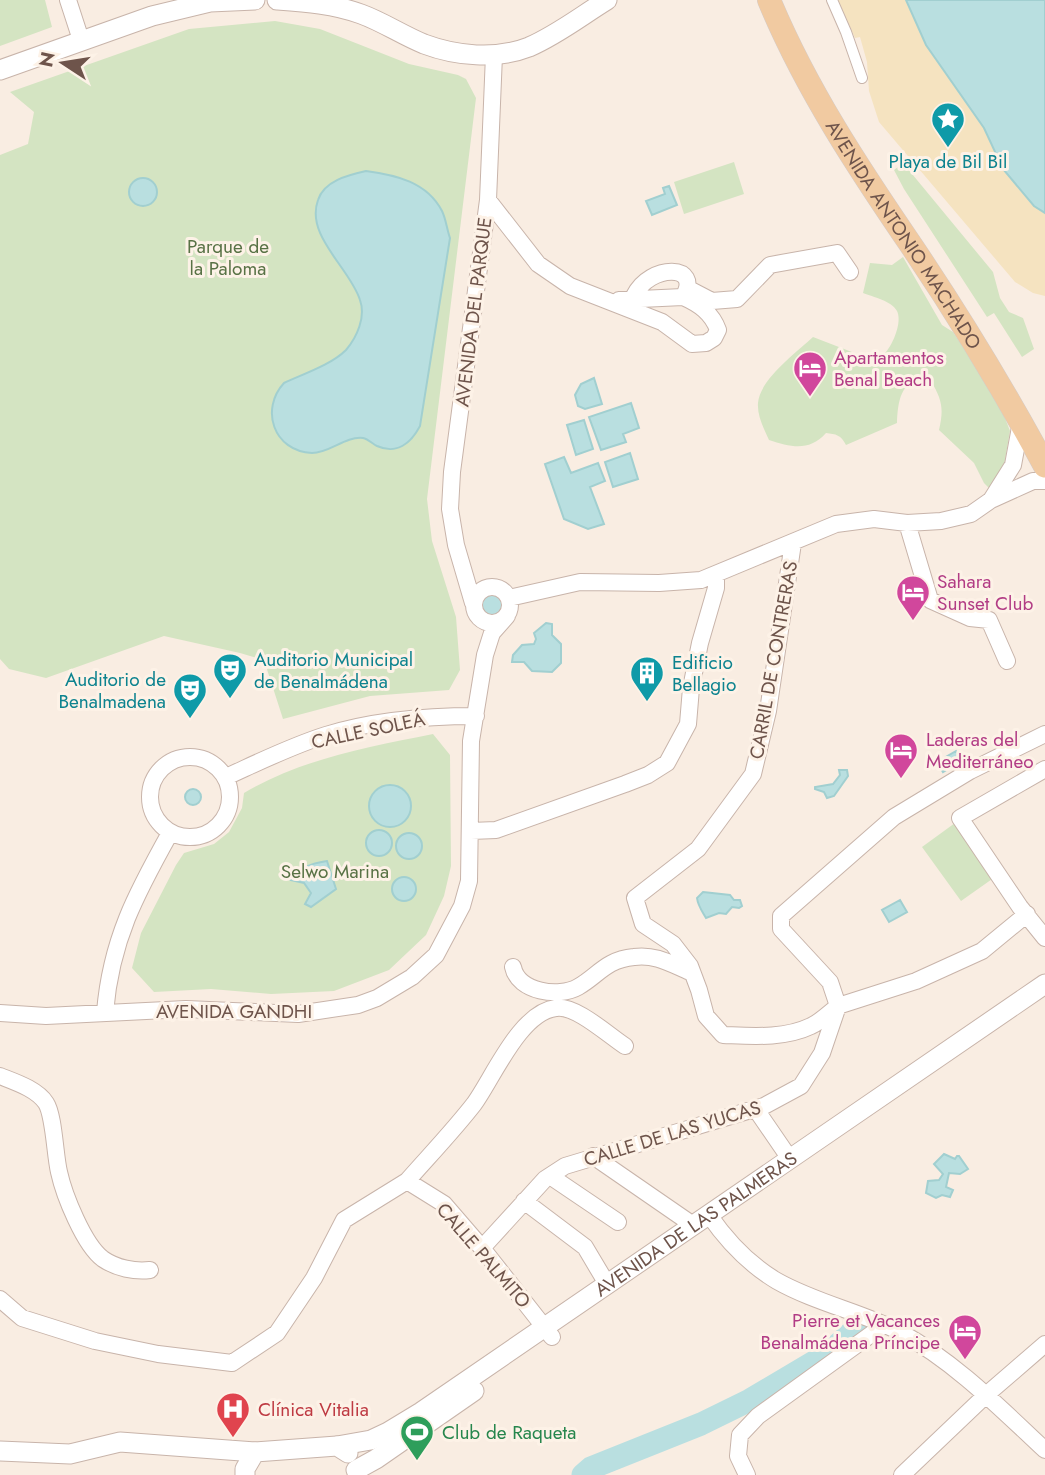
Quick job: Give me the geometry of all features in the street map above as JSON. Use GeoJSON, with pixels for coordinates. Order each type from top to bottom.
{"type":"FeatureCollection","features":[{"type":"Feature","properties":{"kind":"main road","name":"AVENIDA ANTONIO MACHADO"},"geometry":{"type":"LineString","coordinates":[[769,0],[810,86],[856,164],[913,248],[1021,422],[1045,466]]}},
{"type":"Feature","properties":{"kind":"main road","name":"AVENIDA ANTONIO MACHADO"},"geometry":{"type":"LineString","coordinates":[[787,0],[823,80],[865,150],[977,322],[1045,435]]}},
{"type":"Feature","properties":{"kind":"street"},"geometry":{"type":"LineString","coordinates":[[68,0],[81,40]]}},
{"type":"Feature","properties":{"kind":"street"},"geometry":{"type":"LineString","coordinates":[[0,70],[152,16],[210,2],[255,0]]}},
{"type":"Feature","properties":{"kind":"street"},"geometry":{"type":"LineString","coordinates":[[277,0],[317,3],[360,14],[425,44],[469,54],[494,55],[527,48],[557,33],[607,0]]}},
{"type":"Feature","properties":{"kind":"street"},"geometry":{"type":"LineString","coordinates":[[832,0],[862,78]]}},
{"type":"Feature","properties":{"kind":"street","name":"AVENIDA DEL PARQUE"},"geometry":{"type":"LineString","coordinates":[[478,604],[463,566],[450,509],[452,472],[488,200],[494,55]]}},
{"type":"Feature","properties":{"kind":"street"},"geometry":{"type":"LineString","coordinates":[[488,200],[538,264],[570,285],[662,322],[692,344],[706,343],[715,338],[718,330],[714,320],[685,293],[684,277],[675,272],[663,271],[653,275],[635,293],[634,296],[639,299]]}},
{"type":"Feature","properties":{"kind":"street"},"geometry":{"type":"LineString","coordinates":[[606,300],[685,293],[712,301],[737,299],[769,265],[837,253],[850,272]]}},
{"type":"Feature","properties":{"kind":"street"},"geometry":{"type":"LineString","coordinates":[[991,500],[1013,465],[1021,422]]}},
{"type":"Feature","properties":{"kind":"street"},"geometry":{"type":"LineString","coordinates":[[509,598],[580,582],[659,583],[701,580],[836,524],[874,519],[907,523],[941,521],[971,514],[991,500],[1033,481],[1045,481]]}},
{"type":"Feature","properties":{"kind":"street"},"geometry":{"type":"LineString","coordinates":[[907,523],[930,600],[970,618],[989,620],[1007,661]]}},
{"type":"Feature","properties":{"kind":"street","name":"CARRIL DE CONTRERAS"},"geometry":{"type":"LineString","coordinates":[[793,543],[768,711],[753,774],[698,849],[635,898],[643,924],[673,944],[693,973],[706,1016],[723,1035],[754,1037],[795,1032],[814,1025],[838,1006]]}},
{"type":"Feature","properties":{"kind":"street"},"geometry":{"type":"LineString","coordinates":[[471,831],[496,830],[625,785],[667,763],[688,724],[691,688],[700,643],[716,588],[716,575]]}},
{"type":"Feature","properties":{"kind":"street"},"geometry":{"type":"LineString","coordinates":[[495,587],[501,589],[509,598],[509,611],[506,616],[490,624],[478,604],[495,587]]}},
{"type":"Feature","properties":{"kind":"street","name":"AVENIDA GANDHI"},"geometry":{"type":"LineString","coordinates":[[478,604],[485,655]]}},
{"type":"Feature","properties":{"kind":"street","name":"AVENIDA GANDHI"},"geometry":{"type":"LineString","coordinates":[[0,1013],[46,1016],[210,1009],[298,1014],[335,1010],[377,998],[400,986],[436,955],[451,930],[469,881],[471,741],[485,655],[492,633],[506,616]]}},
{"type":"Feature","properties":{"kind":"street","name":"CALLE SOLEÁ"},"geometry":{"type":"LineString","coordinates":[[226,777],[327,734],[402,719],[476,716]]}},
{"type":"Feature","properties":{"kind":"street"},"geometry":{"type":"LineString","coordinates":[[1024,911],[982,951],[916,981],[838,1006],[830,982],[781,929],[781,916],[894,817],[970,771],[1045,734]]}},
{"type":"Feature","properties":{"kind":"street"},"geometry":{"type":"LineString","coordinates":[[188,756],[205,759],[226,777],[230,790],[230,806],[222,823],[206,835],[188,838],[170,833],[157,822],[150,805],[150,788],[159,771],[171,761],[188,756]]}},
{"type":"Feature","properties":{"kind":"street"},"geometry":{"type":"LineString","coordinates":[[1045,769],[960,818],[1045,938]]}},
{"type":"Feature","properties":{"kind":"street"},"geometry":{"type":"LineString","coordinates":[[105,1012],[113,958],[122,927],[170,833]]}},
{"type":"Feature","properties":{"kind":"street"},"geometry":{"type":"LineString","coordinates":[[513,967],[514,973],[522,982],[538,990],[547,991],[576,988],[604,966],[635,956],[663,959],[693,973]]}},
{"type":"Feature","properties":{"kind":"street","name":"AVENIDA DE LAS PALMERAS"},"geometry":{"type":"LineString","coordinates":[[354,1472],[376,1459],[790,1159],[1045,984]]}},
{"type":"Feature","properties":{"kind":"street","name":"AVENIDA DE LAS PALMERAS"},"geometry":{"type":"LineString","coordinates":[[255,1452],[337,1446],[371,1440],[388,1432],[548,1332],[607,1284],[1045,994]]}},
{"type":"Feature","properties":{"kind":"street","name":"CALLE DE LAS YUCAS"},"geometry":{"type":"LineString","coordinates":[[482,1248],[524,1201],[550,1176],[565,1166],[764,1106],[801,1086],[822,1054],[838,1006]]}},
{"type":"Feature","properties":{"kind":"street"},"geometry":{"type":"LineString","coordinates":[[0,1299],[22,1318],[95,1341],[158,1354],[232,1363],[277,1333],[314,1278],[344,1220],[407,1181],[474,1104],[516,1035],[535,1018],[555,1008],[575,1011],[625,1046]]}},
{"type":"Feature","properties":{"kind":"street"},"geometry":{"type":"LineString","coordinates":[[0,1076],[39,1094],[48,1105],[65,1193],[83,1233],[96,1250],[103,1259],[136,1272],[150,1270]]}},
{"type":"Feature","properties":{"kind":"street"},"geometry":{"type":"LineString","coordinates":[[755,1108],[790,1159]]}},
{"type":"Feature","properties":{"kind":"street"},"geometry":{"type":"LineString","coordinates":[[593,1156],[705,1221],[778,1281],[884,1325],[921,1345],[986,1395],[1045,1450]]}},
{"type":"Feature","properties":{"kind":"street"},"geometry":{"type":"LineString","coordinates":[[550,1176],[618,1222]]}},
{"type":"Feature","properties":{"kind":"street","name":"CALLE PALMITO"},"geometry":{"type":"LineString","coordinates":[[407,1181],[444,1204],[548,1332]]}},
{"type":"Feature","properties":{"kind":"street"},"geometry":{"type":"LineString","coordinates":[[524,1201],[585,1247],[607,1284]]}},
{"type":"Feature","properties":{"kind":"street"},"geometry":{"type":"LineString","coordinates":[[747,1475],[738,1456],[740,1435],[758,1416],[884,1325]]}},
{"type":"Feature","properties":{"kind":"street"},"geometry":{"type":"LineString","coordinates":[[902,1475],[986,1395],[1045,1344]]}},
{"type":"Feature","properties":{"kind":"street"},"geometry":{"type":"LineString","coordinates":[[0,1451],[70,1454],[120,1442],[255,1452],[245,1472],[221,1451]]}},
{"type":"Feature","properties":{"kind":"street"},"geometry":{"type":"LineString","coordinates":[[337,1446],[352,1456],[354,1472]]}},
{"type":"Feature","properties":{"kind":"green space"},"geometry":{"type":"Polygon","coordinates":[[[0,0],[45,0],[52,27],[0,46],[0,0]]]}},
{"type":"Feature","properties":{"kind":"green space","name":"Parque de la Paloma"},"geometry":{"type":"Polygon","coordinates":[[[275,21],[320,29],[409,64],[458,75],[466,79],[476,98],[427,499],[432,541],[456,617],[460,670],[449,690],[370,696],[283,719],[264,660],[164,636],[46,678],[9,669],[0,659],[0,155],[28,144],[34,112],[10,92],[189,29],[275,21]]]}},
{"type":"Feature","properties":{"kind":"green space"},"geometry":{"type":"Polygon","coordinates":[[[734,162],[744,194],[684,214],[674,182],[734,162]]]}},
{"type":"Feature","properties":{"kind":"green space"},"geometry":{"type":"Polygon","coordinates":[[[903,163],[993,272],[1000,298],[1009,312],[1023,318],[1034,349],[1022,357],[994,313],[987,317],[904,189],[894,170],[903,163]]]}},
{"type":"Feature","properties":{"kind":"green space"},"geometry":{"type":"Polygon","coordinates":[[[903,257],[942,325],[953,332],[965,350],[1003,413],[1010,431],[1003,471],[989,488],[974,463],[939,430],[941,404],[931,381],[921,380],[907,386],[900,398],[897,423],[846,445],[838,436],[826,433],[813,443],[799,446],[769,440],[761,422],[758,403],[765,385],[780,367],[813,337],[870,359],[885,354],[897,329],[897,311],[887,302],[863,293],[870,263],[892,265],[903,257]]]}},
{"type":"Feature","properties":{"kind":"green space","name":"Selwo Marina"},"geometry":{"type":"Polygon","coordinates":[[[433,734],[450,755],[451,866],[444,896],[426,935],[389,970],[334,991],[271,994],[211,989],[154,992],[132,968],[141,933],[176,865],[184,853],[214,844],[229,832],[242,808],[244,793],[288,771],[312,763],[360,749],[433,734]]]}},
{"type":"Feature","properties":{"kind":"green space"},"geometry":{"type":"Polygon","coordinates":[[[955,823],[995,877],[961,901],[922,847],[955,823]]]}},
{"type":"Feature","properties":{"kind":"sand","name":"Playa de Bil Bil"},"geometry":{"type":"Polygon","coordinates":[[[838,0],[906,0],[926,45],[984,128],[1003,169],[1034,206],[1045,213],[1045,296],[1033,293],[1015,282],[879,122],[869,91],[867,62],[860,37],[855,38],[838,0]]]}},
{"type":"Feature","properties":{"kind":"water"},"geometry":{"type":"Polygon","coordinates":[[[906,0],[1045,0],[1045,213],[1034,206],[1003,169],[984,128],[926,45],[906,0]]]}},
{"type":"Feature","properties":{"kind":"water"},"geometry":{"type":"Polygon","coordinates":[[[366,171],[399,178],[428,193],[445,217],[450,238],[420,426],[408,442],[397,448],[384,448],[356,438],[312,453],[288,445],[280,437],[274,427],[273,405],[284,383],[325,365],[340,355],[357,333],[362,313],[360,300],[323,239],[316,213],[318,200],[326,188],[344,177],[366,171]]]}},
{"type":"Feature","properties":{"kind":"water"},"geometry":{"type":"Polygon","coordinates":[[[143,178],[153,182],[157,192],[153,202],[143,206],[133,202],[129,192],[133,182],[143,178]]]}},
{"type":"Feature","properties":{"kind":"water"},"geometry":{"type":"Polygon","coordinates":[[[669,186],[677,205],[652,215],[646,201],[665,194],[663,188],[669,186]]]}},
{"type":"Feature","properties":{"kind":"water"},"geometry":{"type":"Polygon","coordinates":[[[594,378],[602,404],[585,409],[578,406],[575,395],[581,384],[594,378]]]}},
{"type":"Feature","properties":{"kind":"water"},"geometry":{"type":"Polygon","coordinates":[[[631,403],[639,428],[623,434],[626,442],[601,450],[589,417],[631,403]]]}},
{"type":"Feature","properties":{"kind":"water"},"geometry":{"type":"Polygon","coordinates":[[[584,420],[593,449],[576,455],[567,425],[584,420]]]}},
{"type":"Feature","properties":{"kind":"water"},"geometry":{"type":"Polygon","coordinates":[[[630,453],[638,479],[613,487],[605,462],[630,453]]]}},
{"type":"Feature","properties":{"kind":"water"},"geometry":{"type":"Polygon","coordinates":[[[564,457],[571,473],[598,463],[605,481],[590,487],[604,524],[588,529],[564,519],[545,464],[564,457]]]}},
{"type":"Feature","properties":{"kind":"water"},"geometry":{"type":"Polygon","coordinates":[[[492,589],[498,590],[506,598],[506,610],[498,618],[492,619],[486,618],[478,610],[477,604],[478,598],[486,590],[492,589]]]}},
{"type":"Feature","properties":{"kind":"water"},"geometry":{"type":"Polygon","coordinates":[[[546,623],[552,624],[552,635],[561,644],[561,663],[552,672],[532,671],[524,662],[512,662],[513,655],[522,645],[534,644],[534,633],[546,623]]]}},
{"type":"Feature","properties":{"kind":"water"},"geometry":{"type":"Polygon","coordinates":[[[956,751],[962,760],[943,772],[937,762],[956,751]]]}},
{"type":"Feature","properties":{"kind":"water"},"geometry":{"type":"Polygon","coordinates":[[[839,770],[847,770],[848,776],[834,796],[827,798],[824,792],[815,789],[833,784],[840,775],[839,770]]]}},
{"type":"Feature","properties":{"kind":"water"},"geometry":{"type":"Polygon","coordinates":[[[390,785],[405,791],[411,806],[405,821],[390,827],[375,821],[369,806],[375,791],[390,785]]]}},
{"type":"Feature","properties":{"kind":"water"},"geometry":{"type":"Polygon","coordinates":[[[190,789],[196,789],[201,797],[199,803],[190,805],[185,800],[185,794],[190,789]]]}},
{"type":"Feature","properties":{"kind":"water"},"geometry":{"type":"Polygon","coordinates":[[[379,830],[388,834],[392,843],[388,852],[379,856],[370,852],[366,843],[370,834],[379,830]]]}},
{"type":"Feature","properties":{"kind":"water"},"geometry":{"type":"Polygon","coordinates":[[[409,833],[418,837],[422,846],[418,855],[409,859],[400,855],[396,846],[400,837],[409,833]]]}},
{"type":"Feature","properties":{"kind":"water"},"geometry":{"type":"Polygon","coordinates":[[[327,861],[336,889],[311,907],[305,904],[311,893],[304,883],[291,880],[306,866],[327,861]]]}},
{"type":"Feature","properties":{"kind":"water"},"geometry":{"type":"Polygon","coordinates":[[[404,877],[413,880],[416,889],[413,898],[404,901],[395,898],[392,889],[395,880],[404,877]]]}},
{"type":"Feature","properties":{"kind":"water"},"geometry":{"type":"Polygon","coordinates":[[[703,892],[730,895],[734,900],[740,900],[742,906],[732,907],[726,914],[719,913],[706,918],[697,898],[703,892]]]}},
{"type":"Feature","properties":{"kind":"water"},"geometry":{"type":"Polygon","coordinates":[[[900,900],[907,912],[889,922],[882,910],[900,900]]]}},
{"type":"Feature","properties":{"kind":"water"},"geometry":{"type":"Polygon","coordinates":[[[944,1154],[955,1159],[959,1156],[968,1169],[960,1174],[949,1173],[946,1187],[953,1190],[950,1197],[942,1195],[936,1198],[926,1193],[928,1181],[939,1180],[943,1174],[934,1164],[944,1154]]]}},
{"type":"Feature","properties":{"kind":"waterway"},"geometry":{"type":"LineString","coordinates":[[583,1475],[591,1468],[701,1424],[750,1400],[826,1355],[861,1324]]}},
{"type":"Feature","properties":{"kind":"place","name":"Playa de Bil Bil"},"geometry":{"type":"Point","coordinates":[948,149]}},
{"type":"Feature","properties":{"kind":"place","name":"Apartamentos Benal Beach"},"geometry":{"type":"Point","coordinates":[810,398]}},
{"type":"Feature","properties":{"kind":"place","name":"Sahara Sunset Club"},"geometry":{"type":"Point","coordinates":[913,622]}},
{"type":"Feature","properties":{"kind":"place","name":"Auditorio Municipal de Benalmádena"},"geometry":{"type":"Point","coordinates":[230,700]}},
{"type":"Feature","properties":{"kind":"place","name":"Edificio Bellagio"},"geometry":{"type":"Point","coordinates":[647,703]}},
{"type":"Feature","properties":{"kind":"place","name":"Auditorio de Benalmadena"},"geometry":{"type":"Point","coordinates":[190,720]}},
{"type":"Feature","properties":{"kind":"place","name":"Laderas del Mediterráneo"},"geometry":{"type":"Point","coordinates":[901,780]}},
{"type":"Feature","properties":{"kind":"place","name":"Pierre et Vacances Benalmádena Príncipe"},"geometry":{"type":"Point","coordinates":[965,1361]}},
{"type":"Feature","properties":{"kind":"place","name":"Clínica Vitalia"},"geometry":{"type":"Point","coordinates":[233,1439]}},
{"type":"Feature","properties":{"kind":"place","name":"Club de Raqueta"},"geometry":{"type":"Point","coordinates":[417,1462]}}]}
